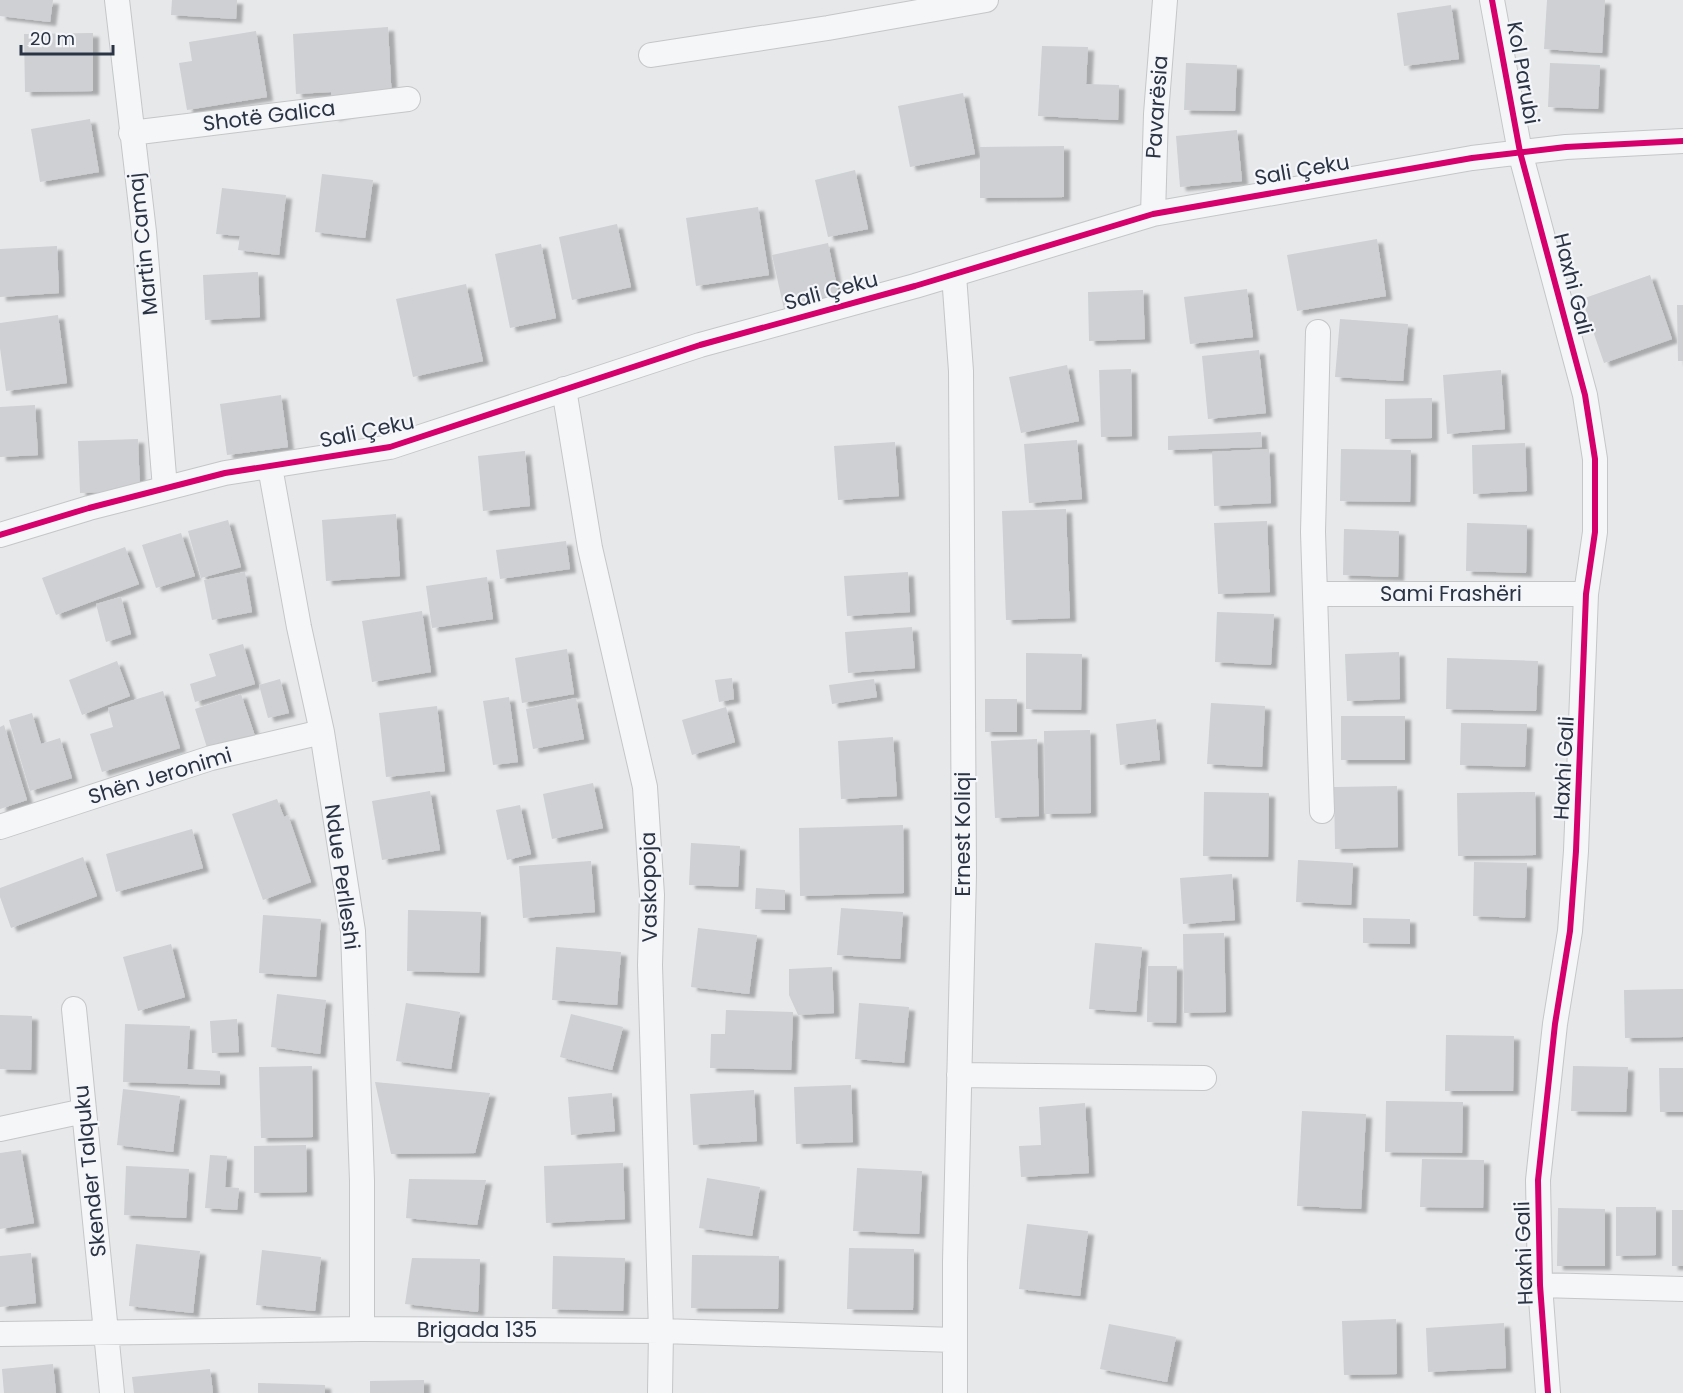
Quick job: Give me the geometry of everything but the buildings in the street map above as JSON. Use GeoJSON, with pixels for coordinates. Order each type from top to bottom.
{"type":"FeatureCollection","features":[{"type":"Feature","properties":{"kind":"street","name":"Martin Camaj"},"geometry":{"type":"LineString","coordinates":[[117,0],[144,232],[165,488]]}},
{"type":"Feature","properties":{"kind":"street"},"geometry":{"type":"LineString","coordinates":[[651,55],[828,28],[986,0]]}},
{"type":"Feature","properties":{"kind":"street","name":"Pavarësia"},"geometry":{"type":"LineString","coordinates":[[1153,214],[1156,114],[1164,0]]}},
{"type":"Feature","properties":{"kind":"street","name":"Kol Parubi"},"geometry":{"type":"LineString","coordinates":[[1492,0],[1520,152]]}},
{"type":"Feature","properties":{"kind":"street","name":"Shotë Galica"},"geometry":{"type":"LineString","coordinates":[[131,133],[408,99]]}},
{"type":"Feature","properties":{"kind":"street","name":"Sali Çeku"},"geometry":{"type":"LineString","coordinates":[[0,535],[225,473],[390,447],[700,345],[954,275],[1153,214],[1274,191],[1520,152],[1566,147],[1683,141]]}},
{"type":"Feature","properties":{"kind":"street","name":"Haxhi Gali"},"geometry":{"type":"LineString","coordinates":[[1520,152],[1585,396],[1595,459],[1595,532],[1586,594],[1576,851],[1570,931],[1555,1024],[1538,1180],[1540,1285],[1548,1393]]}},
{"type":"Feature","properties":{"kind":"street","name":"Ernest Koliqi"},"geometry":{"type":"LineString","coordinates":[[954,275],[961,371],[964,874],[955,1393]]}},
{"type":"Feature","properties":{"kind":"street"},"geometry":{"type":"LineString","coordinates":[[1318,333],[1313,532],[1322,811]]}},
{"type":"Feature","properties":{"kind":"street","name":"Vaskopoja"},"geometry":{"type":"LineString","coordinates":[[564,389],[590,548],[645,787],[652,895],[650,965],[661,1331],[660,1393]]}},
{"type":"Feature","properties":{"kind":"street","name":"Ndue Perlleshi"},"geometry":{"type":"LineString","coordinates":[[270,467],[299,627],[322,732],[353,931],[362,1181],[362,1329]]}},
{"type":"Feature","properties":{"kind":"street","name":"Sami Frashëri"},"geometry":{"type":"LineString","coordinates":[[1316,594],[1586,594]]}},
{"type":"Feature","properties":{"kind":"street","name":"Shën Jeronimi"},"geometry":{"type":"LineString","coordinates":[[0,827],[211,758],[322,732]]}},
{"type":"Feature","properties":{"kind":"street","name":"Skender Talquku"},"geometry":{"type":"LineString","coordinates":[[74,1009],[112,1393]]}},
{"type":"Feature","properties":{"kind":"street"},"geometry":{"type":"LineString","coordinates":[[959,1075],[1204,1078]]}},
{"type":"Feature","properties":{"kind":"street"},"geometry":{"type":"LineString","coordinates":[[0,1129],[84,1111]]}},
{"type":"Feature","properties":{"kind":"street"},"geometry":{"type":"LineString","coordinates":[[1540,1285],[1683,1289]]}},
{"type":"Feature","properties":{"kind":"street","name":"Brigada 135"},"geometry":{"type":"LineString","coordinates":[[0,1334],[362,1329],[661,1331],[955,1340]]}},
{"type":"Feature","properties":{"kind":"cycle path"},"geometry":{"type":"LineString","coordinates":[[1492,0],[1520,152],[1585,395],[1595,459],[1595,532],[1586,594],[1576,851],[1570,931],[1555,1024],[1538,1180],[1540,1285],[1548,1393]]}},
{"type":"Feature","properties":{"kind":"cycle path"},"geometry":{"type":"LineString","coordinates":[[0,535],[89,508],[225,473],[390,447],[700,345],[915,286],[1153,214],[1472,158],[1566,147],[1683,141]]}}]}
